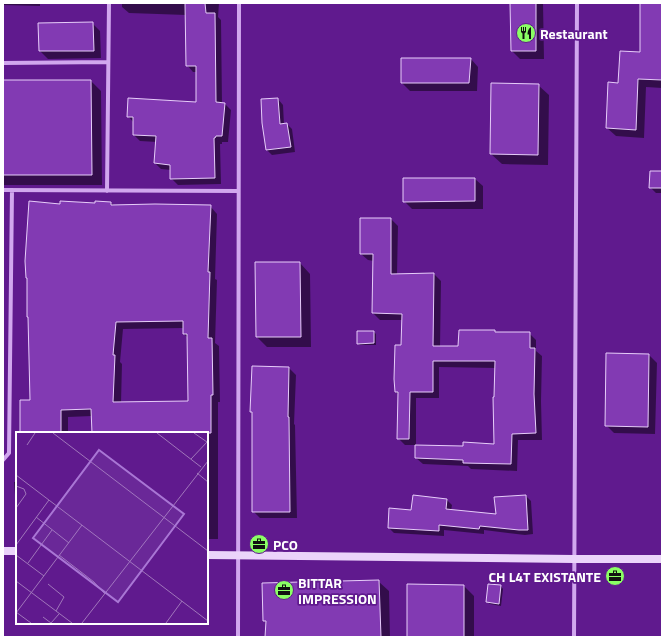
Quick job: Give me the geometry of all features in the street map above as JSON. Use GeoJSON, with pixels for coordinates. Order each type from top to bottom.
{"type":"FeatureCollection","features":[{"type":"Feature","properties":{"kind":"main road"},"geometry":{"type":"LineString","coordinates":[[3,551],[16,551]]}},
{"type":"Feature","properties":{"kind":"main road"},"geometry":{"type":"LineString","coordinates":[[208,555],[662,559]]}},
{"type":"Feature","properties":{"kind":"street"},"geometry":{"type":"LineString","coordinates":[[107,191],[109,3]]}},
{"type":"Feature","properties":{"kind":"street"},"geometry":{"type":"LineString","coordinates":[[238,637],[239,3]]}},
{"type":"Feature","properties":{"kind":"street"},"geometry":{"type":"LineString","coordinates":[[574,637],[577,3]]}},
{"type":"Feature","properties":{"kind":"street"},"geometry":{"type":"LineString","coordinates":[[3,63],[108,62]]}},
{"type":"Feature","properties":{"kind":"street"},"geometry":{"type":"LineString","coordinates":[[3,190],[238,191]]}},
{"type":"Feature","properties":{"kind":"street"},"geometry":{"type":"LineString","coordinates":[[3,460],[9,453],[12,190]]}},
{"type":"Feature","properties":{"kind":"building"},"geometry":{"type":"Polygon","coordinates":[[[185,3],[205,3],[206,13],[215,13],[216,102],[225,103],[222,136],[216,136],[214,138],[215,178],[170,179],[170,165],[154,163],[156,136],[133,135],[133,117],[127,117],[128,98],[196,102],[196,66],[186,66],[185,3]]]}},
{"type":"Feature","properties":{"kind":"building"},"geometry":{"type":"Polygon","coordinates":[[[510,3],[536,3],[536,51],[511,51],[510,3]]]}},
{"type":"Feature","properties":{"kind":"building"},"geometry":{"type":"Polygon","coordinates":[[[640,3],[662,3],[662,80],[638,79],[636,130],[606,128],[608,82],[618,83],[620,51],[640,52],[640,3]]]}},
{"type":"Feature","properties":{"kind":"building"},"geometry":{"type":"Polygon","coordinates":[[[93,22],[94,51],[39,51],[38,23],[93,22]]]}},
{"type":"Feature","properties":{"kind":"building"},"geometry":{"type":"Polygon","coordinates":[[[401,58],[471,58],[469,83],[401,83],[401,58]]]}},
{"type":"Feature","properties":{"kind":"building"},"geometry":{"type":"Polygon","coordinates":[[[3,80],[91,80],[92,175],[3,175],[3,80]]]}},
{"type":"Feature","properties":{"kind":"building"},"geometry":{"type":"Polygon","coordinates":[[[491,83],[539,84],[538,155],[490,154],[491,83]]]}},
{"type":"Feature","properties":{"kind":"building"},"geometry":{"type":"Polygon","coordinates":[[[278,98],[280,124],[287,123],[291,147],[266,150],[262,123],[261,99],[278,98]]]}},
{"type":"Feature","properties":{"kind":"building"},"geometry":{"type":"Polygon","coordinates":[[[650,171],[662,171],[662,188],[649,188],[650,171]]]}},
{"type":"Feature","properties":{"kind":"building"},"geometry":{"type":"Polygon","coordinates":[[[403,178],[475,178],[475,201],[403,202],[403,178]]]}},
{"type":"Feature","properties":{"kind":"building"},"geometry":{"type":"Polygon","coordinates":[[[29,201],[60,204],[60,201],[95,203],[95,201],[111,202],[111,205],[211,205],[208,272],[210,272],[208,338],[212,338],[213,395],[211,395],[211,433],[92,432],[91,409],[61,410],[61,432],[20,432],[20,400],[30,400],[25,261],[29,201]],[[183,321],[116,322],[113,355],[115,355],[113,402],[188,401],[187,334],[183,334],[183,321]]]}},
{"type":"Feature","properties":{"kind":"building"},"geometry":{"type":"Polygon","coordinates":[[[360,218],[391,218],[391,274],[434,273],[433,346],[458,346],[459,330],[530,332],[530,348],[535,348],[534,394],[536,433],[512,434],[511,464],[463,463],[463,460],[415,458],[415,445],[463,446],[463,442],[494,444],[493,397],[495,361],[433,361],[433,392],[410,392],[409,439],[397,439],[398,392],[395,392],[394,379],[395,345],[401,345],[402,314],[372,313],[373,254],[360,254],[360,218]]]}},
{"type":"Feature","properties":{"kind":"building"},"geometry":{"type":"Polygon","coordinates":[[[255,262],[300,262],[301,337],[256,337],[255,262]]]}},
{"type":"Feature","properties":{"kind":"building"},"geometry":{"type":"Polygon","coordinates":[[[357,331],[374,331],[374,343],[357,344],[357,331]]]}},
{"type":"Feature","properties":{"kind":"building"},"geometry":{"type":"Polygon","coordinates":[[[606,353],[649,354],[648,427],[605,426],[606,353]]]}},
{"type":"Feature","properties":{"kind":"building"},"geometry":{"type":"Polygon","coordinates":[[[252,366],[289,367],[288,417],[290,512],[252,512],[252,412],[250,412],[252,366]]]}},
{"type":"Feature","properties":{"kind":"building"},"geometry":{"type":"Polygon","coordinates":[[[413,495],[447,499],[446,509],[496,514],[494,497],[526,495],[528,530],[480,526],[479,529],[439,525],[439,531],[388,528],[389,508],[411,510],[413,495]]]}},
{"type":"Feature","properties":{"kind":"building"},"geometry":{"type":"Polygon","coordinates":[[[379,580],[381,637],[265,637],[266,621],[263,621],[262,583],[379,580]]]}},
{"type":"Feature","properties":{"kind":"building"},"geometry":{"type":"Polygon","coordinates":[[[407,584],[464,585],[464,637],[407,637],[407,584]]]}},
{"type":"Feature","properties":{"kind":"building"},"geometry":{"type":"Polygon","coordinates":[[[488,584],[501,585],[499,604],[486,602],[488,584]]]}},
{"type":"Feature","properties":{"kind":"place","name":"Restaurant"},"geometry":{"type":"Point","coordinates":[526,33]}},
{"type":"Feature","properties":{"kind":"place","name":"PCO"},"geometry":{"type":"Point","coordinates":[259,544]}},
{"type":"Feature","properties":{"kind":"place","name":"CH L4T EXISTANTE"},"geometry":{"type":"Point","coordinates":[615,576]}},
{"type":"Feature","properties":{"kind":"place","name":"BITTAR IMPRESSION"},"geometry":{"type":"Point","coordinates":[284,590]}}]}
